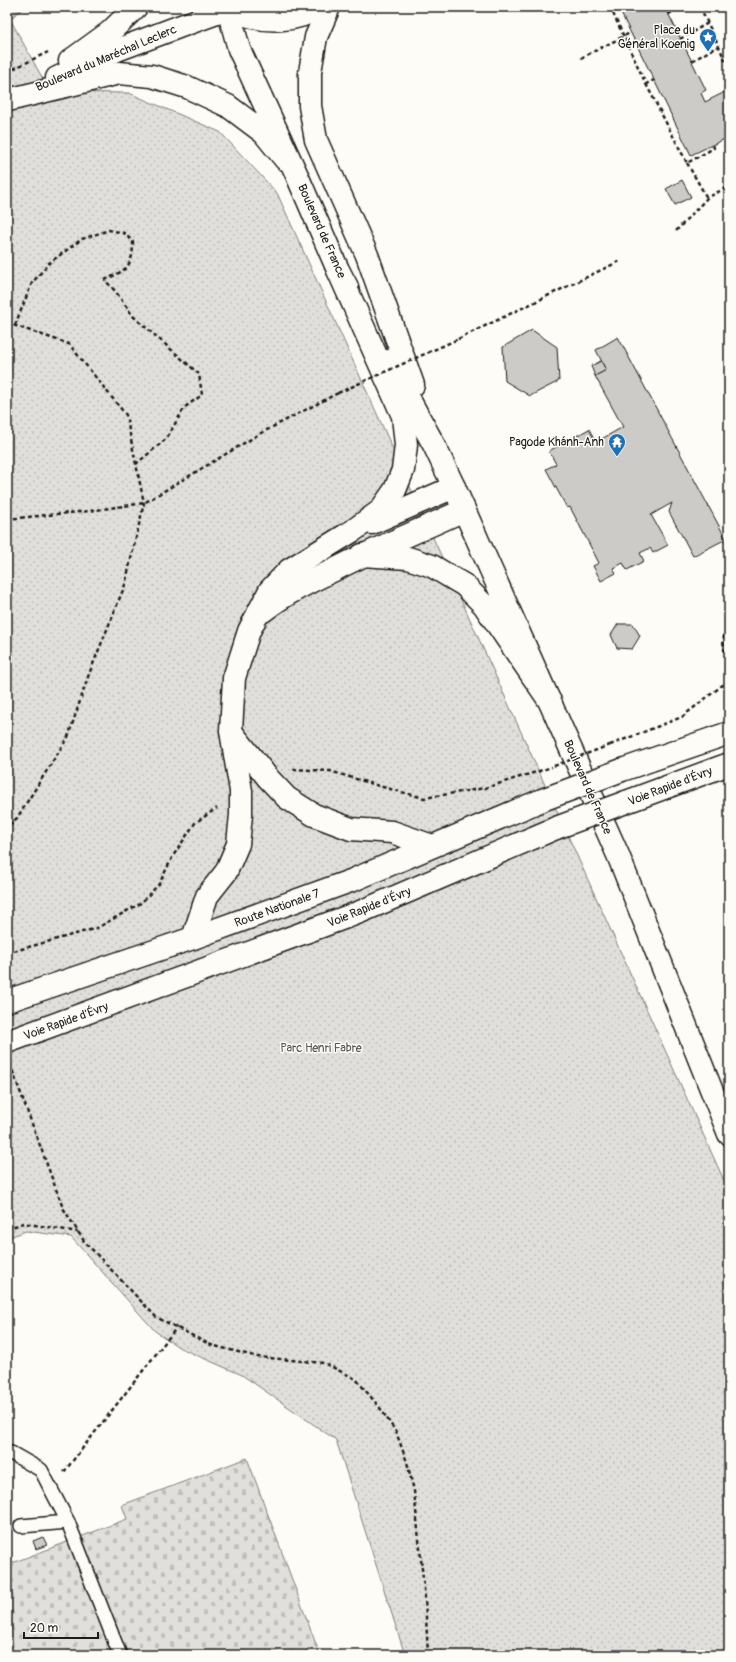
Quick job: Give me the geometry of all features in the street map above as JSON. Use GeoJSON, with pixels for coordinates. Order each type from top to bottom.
{"type":"FeatureCollection","features":[{"type":"Feature","properties":{"kind":"main road","name":"Boulevard du Maréchal Leclerc"},"geometry":{"type":"LineString","coordinates":[[7,101],[73,59],[110,32],[136,7]]}},
{"type":"Feature","properties":{"kind":"main road"},"geometry":{"type":"LineString","coordinates":[[227,8],[251,18],[273,20],[294,18],[314,11],[320,7]]}},
{"type":"Feature","properties":{"kind":"main road","name":"Boulevard de France"},"geometry":{"type":"LineString","coordinates":[[329,7],[316,37],[310,72],[310,106],[316,140],[367,255],[434,445]]}},
{"type":"Feature","properties":{"kind":"main road","name":"Boulevard du Maréchal Leclerc"},"geometry":{"type":"LineString","coordinates":[[7,101],[117,50],[227,8]]}},
{"type":"Feature","properties":{"kind":"main road","name":"Boulevard de France"},"geometry":{"type":"LineString","coordinates":[[227,8],[239,49],[296,173],[338,270],[434,445],[454,487],[618,855],[729,1134]]}},
{"type":"Feature","properties":{"kind":"main road","name":"Boulevard du Maréchal Leclerc"},"geometry":{"type":"LineString","coordinates":[[7,101],[119,73],[152,76],[187,87],[228,106],[264,133],[296,173]]}},
{"type":"Feature","properties":{"kind":"main road"},"geometry":{"type":"LineString","coordinates":[[193,938],[207,896],[226,872],[238,844],[241,816],[241,791],[231,731],[234,678],[249,631],[270,590],[289,570],[354,530],[380,511],[395,490],[403,470],[406,445],[403,416],[338,270]]}},
{"type":"Feature","properties":{"kind":"main road"},"geometry":{"type":"LineString","coordinates":[[354,530],[454,487]]}},
{"type":"Feature","properties":{"kind":"main road"},"geometry":{"type":"LineString","coordinates":[[258,616],[280,598],[362,555],[464,510]]}},
{"type":"Feature","properties":{"kind":"main road"},"geometry":{"type":"LineString","coordinates":[[362,555],[408,558],[432,566],[464,585],[484,605],[550,703]]}},
{"type":"Feature","properties":{"kind":"main road"},"geometry":{"type":"LineString","coordinates":[[231,731],[268,778],[287,798],[314,815],[351,829],[392,832],[432,846]]}},
{"type":"Feature","properties":{"kind":"main road","name":"Route Nationale 7"},"geometry":{"type":"LineString","coordinates":[[7,1001],[193,938],[353,880],[542,800],[622,770],[729,733]]}},
{"type":"Feature","properties":{"kind":"main road","name":"Voie Rapide d'Évry"},"geometry":{"type":"LineString","coordinates":[[7,1042],[360,912],[556,828],[729,764]]}},
{"type":"Feature","properties":{"kind":"main road"},"geometry":{"type":"LineString","coordinates":[[659,790],[729,773]]}},
{"type":"Feature","properties":{"kind":"lane"},"geometry":{"type":"LineString","coordinates":[[7,1454],[11,1453],[41,1470],[68,1522],[120,1655]]}},
{"type":"Feature","properties":{"kind":"lane"},"geometry":{"type":"LineString","coordinates":[[21,1526],[68,1522]]}},
{"type":"Feature","properties":{"kind":"path"},"geometry":{"type":"LineString","coordinates":[[610,7],[646,84],[707,198]]}},
{"type":"Feature","properties":{"kind":"path"},"geometry":{"type":"LineString","coordinates":[[668,14],[685,7]]}},
{"type":"Feature","properties":{"kind":"path"},"geometry":{"type":"LineString","coordinates":[[700,7],[729,68]]}},
{"type":"Feature","properties":{"kind":"path"},"geometry":{"type":"LineString","coordinates":[[680,39],[708,24]]}},
{"type":"Feature","properties":{"kind":"path"},"geometry":{"type":"LineString","coordinates":[[581,58],[630,33]]}},
{"type":"Feature","properties":{"kind":"path"},"geometry":{"type":"LineString","coordinates":[[692,61],[718,46]]}},
{"type":"Feature","properties":{"kind":"path"},"geometry":{"type":"LineString","coordinates":[[646,84],[654,80]]}},
{"type":"Feature","properties":{"kind":"path"},"geometry":{"type":"LineString","coordinates":[[687,163],[714,148],[713,145]]}},
{"type":"Feature","properties":{"kind":"path"},"geometry":{"type":"LineString","coordinates":[[676,231],[707,198],[729,186]]}},
{"type":"Feature","properties":{"kind":"path"},"geometry":{"type":"LineString","coordinates":[[15,325],[32,283],[49,262],[82,239],[109,230],[124,233],[133,242],[133,255],[126,269],[105,280],[116,292],[133,316],[199,374],[202,395],[185,407],[166,439],[136,464]]}},
{"type":"Feature","properties":{"kind":"path"},"geometry":{"type":"LineString","coordinates":[[7,519],[89,512],[144,503],[261,433],[338,393],[458,339],[620,261]]}},
{"type":"Feature","properties":{"kind":"path"},"geometry":{"type":"LineString","coordinates":[[7,323],[70,344],[126,415],[144,503],[125,585],[89,674],[68,737],[17,818],[7,827]]}},
{"type":"Feature","properties":{"kind":"path"},"geometry":{"type":"LineString","coordinates":[[268,778],[287,768],[330,771],[424,798],[484,788],[554,766],[682,717],[729,680],[723,641],[729,617]]}},
{"type":"Feature","properties":{"kind":"path"},"geometry":{"type":"LineString","coordinates":[[7,953],[97,928],[141,903],[159,884],[173,856],[195,823],[241,791]]}},
{"type":"Feature","properties":{"kind":"path"},"geometry":{"type":"LineString","coordinates":[[10,1064],[55,1184],[62,1208],[84,1241],[156,1317],[211,1345],[258,1357],[324,1363],[356,1379],[380,1408],[396,1432],[407,1462],[414,1490],[425,1598],[428,1655]]}},
{"type":"Feature","properties":{"kind":"path"},"geometry":{"type":"LineString","coordinates":[[7,1229],[23,1223],[78,1232]]}},
{"type":"Feature","properties":{"kind":"path"},"geometry":{"type":"LineString","coordinates":[[50,1489],[177,1327]]}},
{"type":"Feature","properties":{"kind":"green space","name":"Parc Henri Fabre"},"geometry":{"type":"Polygon","coordinates":[[[7,7],[25,7],[10,19],[50,92],[129,93],[220,132],[277,193],[727,1187],[729,1192],[729,1655],[405,1655],[336,1440],[242,1375],[180,1348],[155,1331],[71,1237],[26,1231],[7,1238],[7,7]]]}},
{"type":"Feature","properties":{"kind":"green space"},"geometry":{"type":"Polygon","coordinates":[[[247,1458],[320,1655],[7,1655],[7,1565],[127,1519],[122,1505],[247,1458]]]}},
{"type":"Feature","properties":{"kind":"building"},"geometry":{"type":"Polygon","coordinates":[[[618,7],[665,7],[706,90],[701,93],[705,102],[729,90],[729,137],[691,155],[618,7]]]}},
{"type":"Feature","properties":{"kind":"building"},"geometry":{"type":"Polygon","coordinates":[[[682,180],[691,197],[675,205],[666,189],[682,180]]]}},
{"type":"Feature","properties":{"kind":"building"},"geometry":{"type":"Polygon","coordinates":[[[532,330],[557,347],[559,381],[530,396],[505,381],[503,347],[532,330]]]}},
{"type":"Feature","properties":{"kind":"building","name":"Pagode Khánh-Anh"},"geometry":{"type":"Polygon","coordinates":[[[618,337],[726,539],[693,556],[669,512],[672,503],[651,515],[668,545],[653,553],[650,548],[640,553],[644,561],[627,570],[623,563],[613,568],[616,573],[601,581],[593,566],[599,563],[570,507],[567,508],[546,469],[556,464],[549,451],[589,429],[596,442],[623,427],[595,376],[606,370],[596,350],[618,337]]]}},
{"type":"Feature","properties":{"kind":"building"},"geometry":{"type":"Polygon","coordinates":[[[601,361],[606,370],[595,376],[591,366],[601,361]]]}},
{"type":"Feature","properties":{"kind":"building"},"geometry":{"type":"Polygon","coordinates":[[[618,624],[633,624],[640,636],[632,649],[617,648],[611,635],[618,624]]]}},
{"type":"Feature","properties":{"kind":"building"},"geometry":{"type":"Polygon","coordinates":[[[43,1537],[47,1545],[36,1549],[33,1541],[43,1537]]]}},
{"type":"Feature","properties":{"kind":"place","name":"Place du Général Koenig"},"geometry":{"type":"Point","coordinates":[708,52]}},
{"type":"Feature","properties":{"kind":"place","name":"Pagode Khánh-Anh"},"geometry":{"type":"Point","coordinates":[617,457]}}]}
